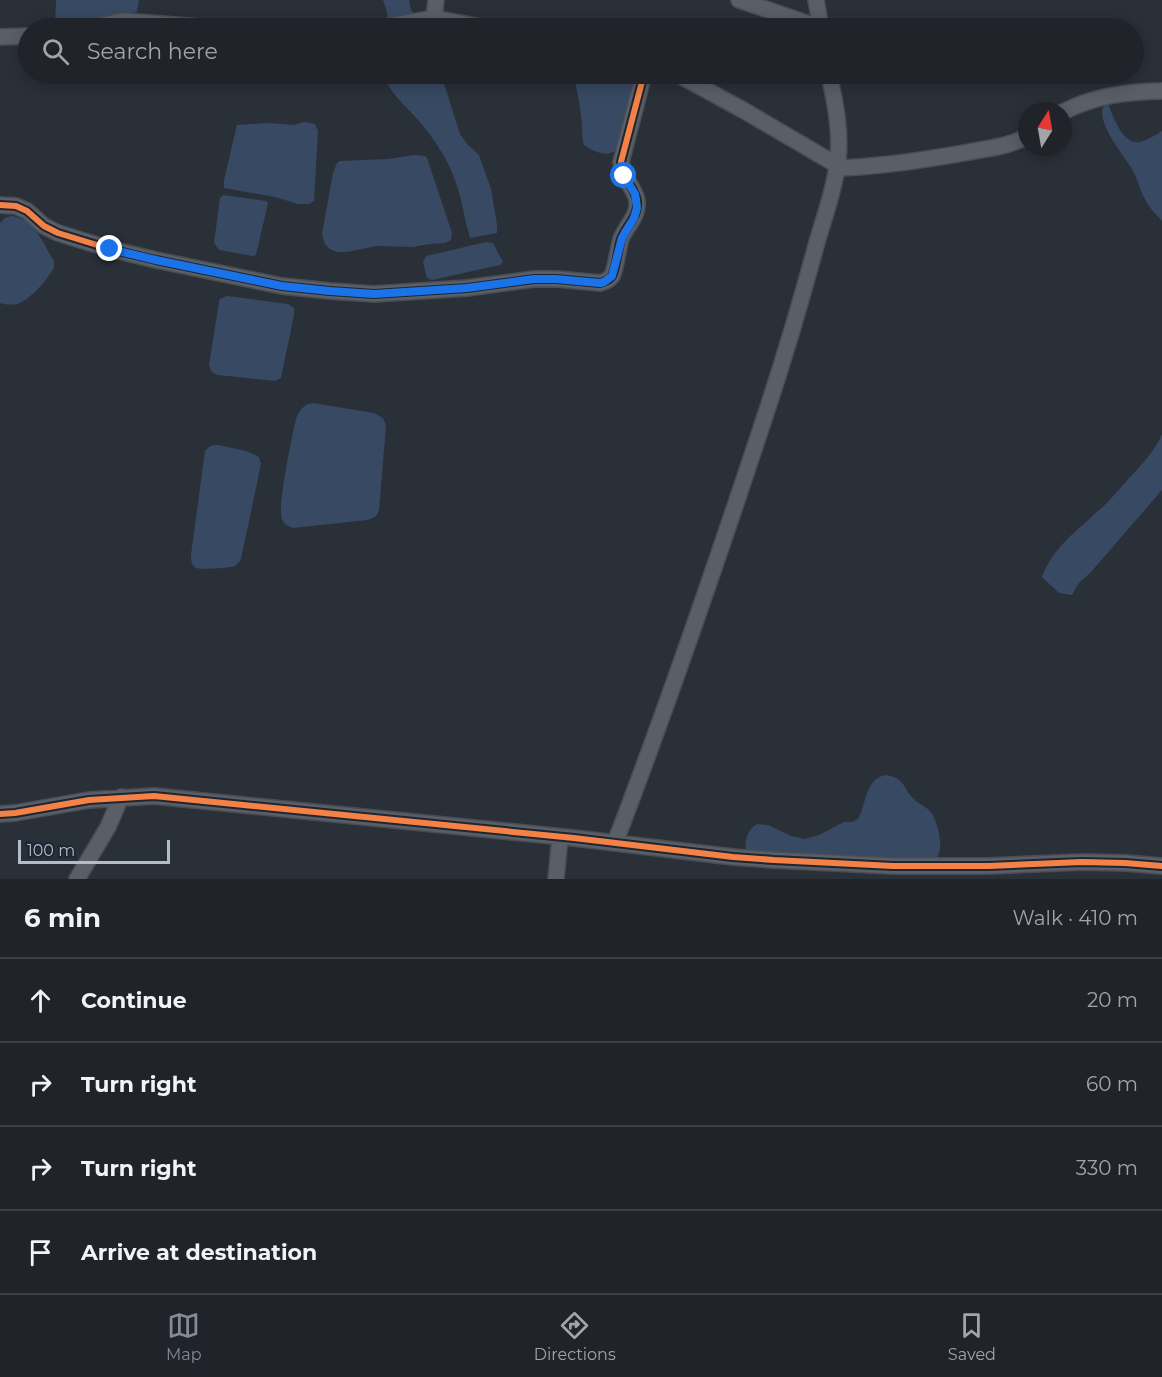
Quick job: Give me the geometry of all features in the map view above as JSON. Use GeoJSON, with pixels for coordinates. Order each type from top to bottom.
{"type":"FeatureCollection","features":[{"type":"Feature","properties":{"kind":"street"},"geometry":{"type":"LineString","coordinates":[[434,18],[436,0]]}},
{"type":"Feature","properties":{"kind":"street"},"geometry":{"type":"LineString","coordinates":[[739,0],[792,18]]}},
{"type":"Feature","properties":{"kind":"street"},"geometry":{"type":"LineString","coordinates":[[816,0],[819,18]]}},
{"type":"Feature","properties":{"kind":"street"},"geometry":{"type":"LineString","coordinates":[[0,37],[18,36]]}},
{"type":"Feature","properties":{"kind":"street"},"geometry":{"type":"LineString","coordinates":[[0,205],[16,206],[58,233],[110,249],[282,286],[374,294],[467,288],[534,279],[600,283],[612,276],[622,238],[637,208],[635,194],[624,176],[621,162],[641,84]]}},
{"type":"Feature","properties":{"kind":"street"},"geometry":{"type":"LineString","coordinates":[[695,84],[837,167],[921,161],[1004,146],[1018,141]]}},
{"type":"Feature","properties":{"kind":"street"},"geometry":{"type":"LineString","coordinates":[[615,843],[690,637],[787,351],[837,167],[839,130],[831,84]]}},
{"type":"Feature","properties":{"kind":"street"},"geometry":{"type":"LineString","coordinates":[[1072,108],[1089,100],[1127,92],[1162,91]]}},
{"type":"Feature","properties":{"kind":"street"},"geometry":{"type":"LineString","coordinates":[[0,814],[89,800],[154,796],[774,860],[893,866],[968,873],[1082,862],[1162,866]]}},
{"type":"Feature","properties":{"kind":"street"},"geometry":{"type":"LineString","coordinates":[[77,879],[108,827],[121,797]]}},
{"type":"Feature","properties":{"kind":"street"},"geometry":{"type":"LineString","coordinates":[[556,879],[560,837]]}},
{"type":"Feature","properties":{"kind":"water"},"geometry":{"type":"Polygon","coordinates":[[[56,0],[139,0],[137,12],[106,18],[55,18],[56,0]]]}},
{"type":"Feature","properties":{"kind":"water"},"geometry":{"type":"Polygon","coordinates":[[[383,0],[409,0],[411,10],[419,18],[387,18],[383,0]]]}},
{"type":"Feature","properties":{"kind":"water"},"geometry":{"type":"Polygon","coordinates":[[[388,84],[444,84],[460,134],[479,155],[491,189],[497,233],[470,238],[458,189],[447,162],[425,129],[388,84]]]}},
{"type":"Feature","properties":{"kind":"water"},"geometry":{"type":"Polygon","coordinates":[[[575,84],[633,84],[621,144],[613,152],[604,154],[584,145],[575,84]]]}},
{"type":"Feature","properties":{"kind":"water"},"geometry":{"type":"Polygon","coordinates":[[[1108,104],[1124,135],[1134,142],[1140,142],[1162,131],[1162,221],[1147,203],[1132,169],[1107,130],[1102,114],[1103,107],[1108,104]]]}},
{"type":"Feature","properties":{"kind":"water"},"geometry":{"type":"Polygon","coordinates":[[[304,122],[315,124],[318,131],[314,201],[309,204],[298,204],[275,197],[224,188],[237,125],[268,123],[294,125],[304,122]]]}},
{"type":"Feature","properties":{"kind":"water"},"geometry":{"type":"Polygon","coordinates":[[[414,155],[427,158],[452,233],[451,240],[445,243],[412,247],[377,246],[347,252],[330,249],[325,244],[322,234],[333,173],[337,163],[414,155]]]}},
{"type":"Feature","properties":{"kind":"water"},"geometry":{"type":"Polygon","coordinates":[[[223,195],[268,203],[256,255],[219,250],[214,243],[220,198],[223,195]]]}},
{"type":"Feature","properties":{"kind":"water"},"geometry":{"type":"Polygon","coordinates":[[[13,216],[33,228],[54,261],[54,266],[29,298],[20,303],[8,304],[0,303],[0,223],[6,217],[13,216]]]}},
{"type":"Feature","properties":{"kind":"water"},"geometry":{"type":"Polygon","coordinates":[[[486,242],[493,243],[503,262],[500,265],[432,280],[427,278],[423,262],[426,256],[486,242]]]}},
{"type":"Feature","properties":{"kind":"water"},"geometry":{"type":"Polygon","coordinates":[[[227,296],[288,304],[294,308],[281,378],[275,381],[218,375],[212,372],[209,365],[219,302],[227,296]]]}},
{"type":"Feature","properties":{"kind":"water"},"geometry":{"type":"Polygon","coordinates":[[[313,403],[374,413],[383,418],[386,425],[379,510],[373,518],[293,528],[283,521],[281,512],[283,486],[296,419],[302,408],[313,403]]]}},
{"type":"Feature","properties":{"kind":"water"},"geometry":{"type":"Polygon","coordinates":[[[1162,434],[1162,490],[1078,584],[1072,595],[1059,593],[1042,577],[1047,566],[1066,540],[1106,504],[1140,466],[1155,448],[1162,434]]]}},
{"type":"Feature","properties":{"kind":"water"},"geometry":{"type":"Polygon","coordinates":[[[218,445],[246,451],[259,457],[261,464],[241,560],[232,567],[199,569],[192,564],[191,555],[205,451],[210,446],[218,445]]]}},
{"type":"Feature","properties":{"kind":"water"},"geometry":{"type":"Polygon","coordinates":[[[885,775],[899,780],[913,798],[933,816],[939,832],[940,844],[939,854],[934,860],[892,861],[747,851],[747,836],[757,824],[768,825],[791,836],[805,839],[819,835],[844,822],[858,819],[873,782],[885,775]]]}},
{"type":"Feature","properties":{"kind":"cycle path"},"geometry":{"type":"LineString","coordinates":[[0,205],[16,206],[58,233],[110,249],[282,286],[374,294],[467,288],[534,279],[600,283],[612,276],[621,239],[636,211],[636,196],[621,162],[641,84]]}},
{"type":"Feature","properties":{"kind":"cycle path"},"geometry":{"type":"LineString","coordinates":[[0,814],[89,800],[154,796],[774,860],[893,866],[989,866],[1082,862],[1162,866]]}},
{"type":"Feature","properties":{"kind":"route"},"geometry":{"type":"LineString","coordinates":[[110,249],[282,286],[330,291],[374,294],[467,288],[534,279],[570,279],[600,283],[612,276],[622,238],[637,208],[635,194],[624,176]]}}]}
